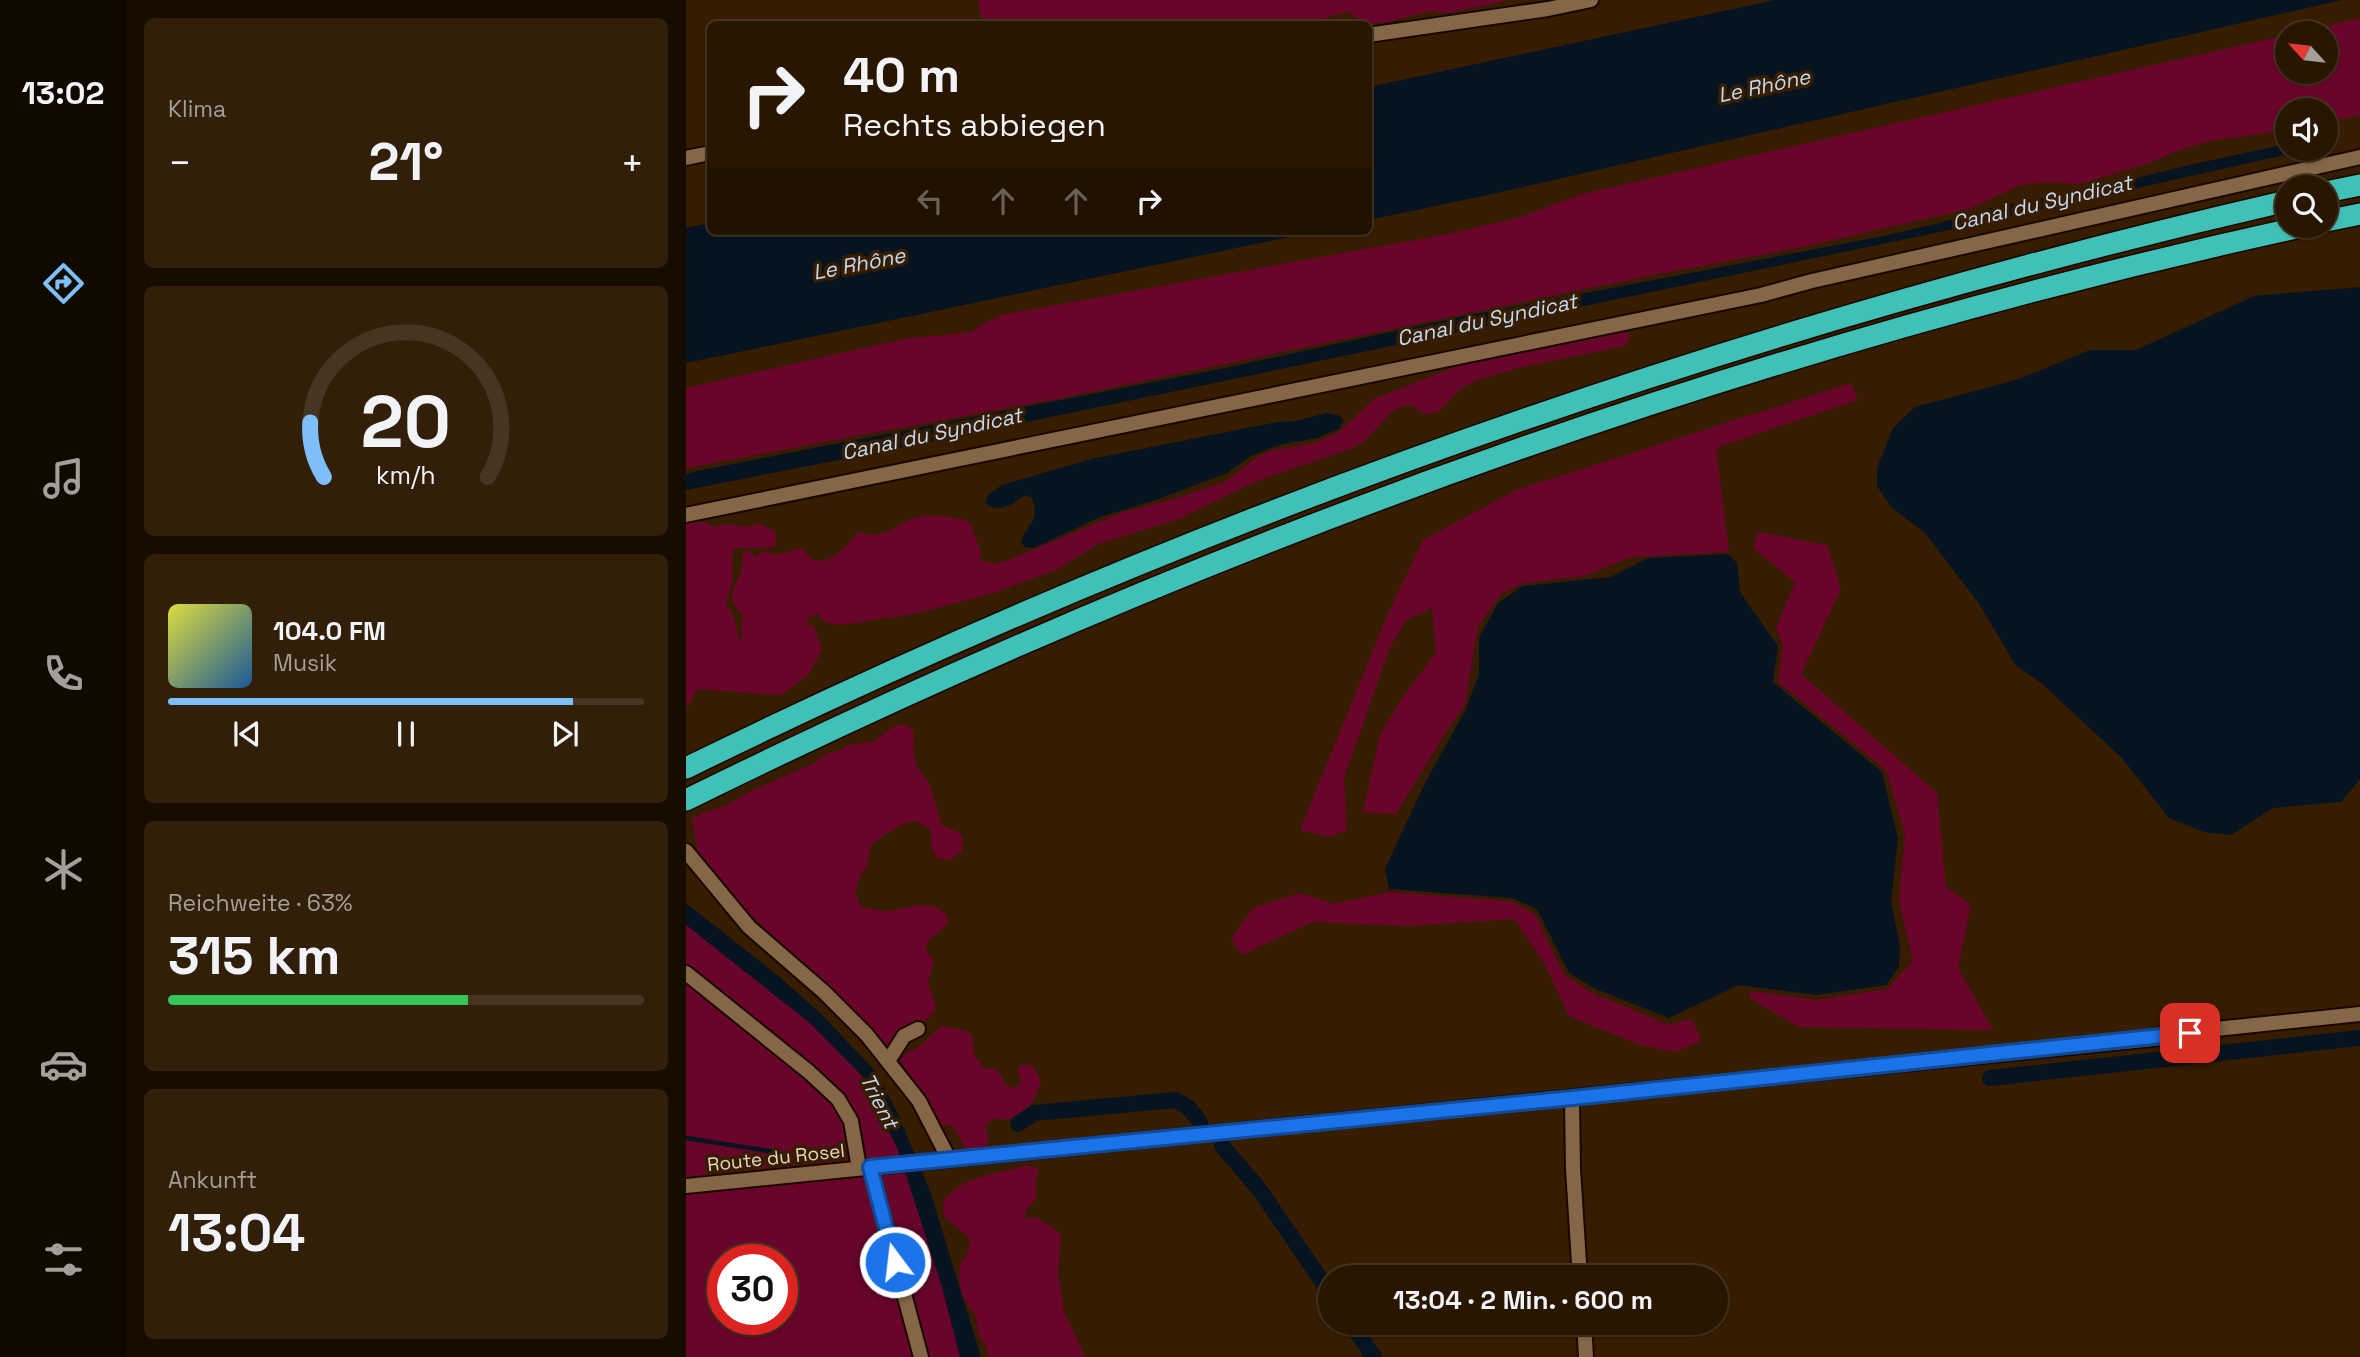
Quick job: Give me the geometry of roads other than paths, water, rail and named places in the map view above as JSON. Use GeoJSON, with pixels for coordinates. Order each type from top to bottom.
{"type":"FeatureCollection","features":[{"type":"Feature","properties":{"kind":"highway"},"geometry":{"type":"LineString","coordinates":[[2338,190],[2360,185]]}},
{"type":"Feature","properties":{"kind":"highway"},"geometry":{"type":"LineString","coordinates":[[686,768],[1032,608],[1219,531],[1405,460],[1682,365],[1875,306],[2076,251],[2275,204]]}},
{"type":"Feature","properties":{"kind":"highway"},"geometry":{"type":"LineString","coordinates":[[2338,219],[2360,214]]}},
{"type":"Feature","properties":{"kind":"highway"},"geometry":{"type":"LineString","coordinates":[[686,800],[895,699],[1070,622],[1254,547],[1513,451],[1698,389],[1919,323],[2074,281],[2275,233]]}},
{"type":"Feature","properties":{"kind":"street"},"geometry":{"type":"LineString","coordinates":[[1372,34],[1548,9],[1591,0]]}},
{"type":"Feature","properties":{"kind":"street"},"geometry":{"type":"LineString","coordinates":[[686,158],[707,154]]}},
{"type":"Feature","properties":{"kind":"street"},"geometry":{"type":"LineString","coordinates":[[686,514],[1761,295],[1826,277],[2360,157]]}},
{"type":"Feature","properties":{"kind":"street"},"geometry":{"type":"LineString","coordinates":[[686,851],[750,927],[846,1013],[888,1061],[919,1101],[944,1160]]}},
{"type":"Feature","properties":{"kind":"street"},"geometry":{"type":"LineString","coordinates":[[686,974],[809,1072],[838,1100],[851,1121],[921,1357]]}},
{"type":"Feature","properties":{"kind":"street","name":"Route du Rosel"},"geometry":{"type":"LineString","coordinates":[[686,1186],[2152,1039],[2360,1014]]}},
{"type":"Feature","properties":{"kind":"street"},"geometry":{"type":"LineString","coordinates":[[888,1061],[904,1035],[918,1029]]}},
{"type":"Feature","properties":{"kind":"street"},"geometry":{"type":"LineString","coordinates":[[1572,1098],[1579,1265]]}},
{"type":"Feature","properties":{"kind":"street"},"geometry":{"type":"LineString","coordinates":[[1585,1335],[1586,1357]]}},
{"type":"Feature","properties":{"kind":"water","name":"Le Rhône"},"geometry":{"type":"Polygon","coordinates":[[[1775,0],[2342,0],[1372,219],[1372,86],[1775,0]]]}},
{"type":"Feature","properties":{"kind":"water","name":"Canal du Syndicat"},"geometry":{"type":"Polygon","coordinates":[[[2275,147],[2275,157],[1935,233],[935,441],[686,490],[686,474],[697,471],[1230,367],[1455,318],[1884,236],[1994,207],[2092,189],[2275,147]]]}},
{"type":"Feature","properties":{"kind":"water","name":"Le Rhône"},"geometry":{"type":"Polygon","coordinates":[[[707,224],[707,235],[1299,235],[686,363],[686,228],[707,224]]]}},
{"type":"Feature","properties":{"kind":"water"},"geometry":{"type":"Polygon","coordinates":[[[2360,287],[2360,779],[2341,802],[2273,808],[2231,835],[2204,832],[2169,818],[2122,758],[2040,682],[2016,666],[1978,602],[1925,533],[1892,508],[1877,486],[1877,468],[1893,428],[1915,407],[2019,379],[2090,350],[2136,350],[2254,296],[2360,287]]]}},
{"type":"Feature","properties":{"kind":"water"},"geometry":{"type":"Polygon","coordinates":[[[1327,413],[1338,415],[1344,420],[1339,429],[1317,438],[1282,444],[1251,456],[1227,473],[1153,501],[1100,517],[1034,548],[1025,547],[1021,543],[1034,518],[1032,498],[1025,495],[1000,508],[985,502],[988,495],[1002,485],[1091,459],[1327,413]]]}},
{"type":"Feature","properties":{"kind":"water"},"geometry":{"type":"Polygon","coordinates":[[[1728,554],[1737,563],[1740,592],[1778,646],[1773,682],[1882,772],[1898,838],[1891,902],[1900,946],[1899,967],[1886,985],[1816,995],[1739,985],[1669,1018],[1596,989],[1569,973],[1537,909],[1511,898],[1389,889],[1385,869],[1425,783],[1465,711],[1479,674],[1479,638],[1498,603],[1523,586],[1611,577],[1648,558],[1728,554]]]}},
{"type":"Feature","properties":{"kind":"water","name":"Trient"},"geometry":{"type":"Polygon","coordinates":[[[686,903],[781,978],[824,1017],[876,1072],[898,1114],[930,1191],[981,1357],[960,1357],[942,1287],[898,1150],[862,1076],[811,1024],[686,925],[686,903]]]}},
{"type":"Feature","properties":{"kind":"waterway"},"geometry":{"type":"LineString","coordinates":[[1990,1078],[2360,1038]]}},
{"type":"Feature","properties":{"kind":"waterway"},"geometry":{"type":"LineString","coordinates":[[1018,1124],[1034,1113],[1175,1100],[1188,1107],[1200,1122]]}},
{"type":"Feature","properties":{"kind":"waterway"},"geometry":{"type":"LineString","coordinates":[[686,1138],[781,1153]]}},
{"type":"Feature","properties":{"kind":"waterway"},"geometry":{"type":"LineString","coordinates":[[1222,1146],[1259,1189],[1318,1275]]}},
{"type":"Feature","properties":{"kind":"waterway"},"geometry":{"type":"LineString","coordinates":[[1358,1335],[1374,1357]]}}]}
